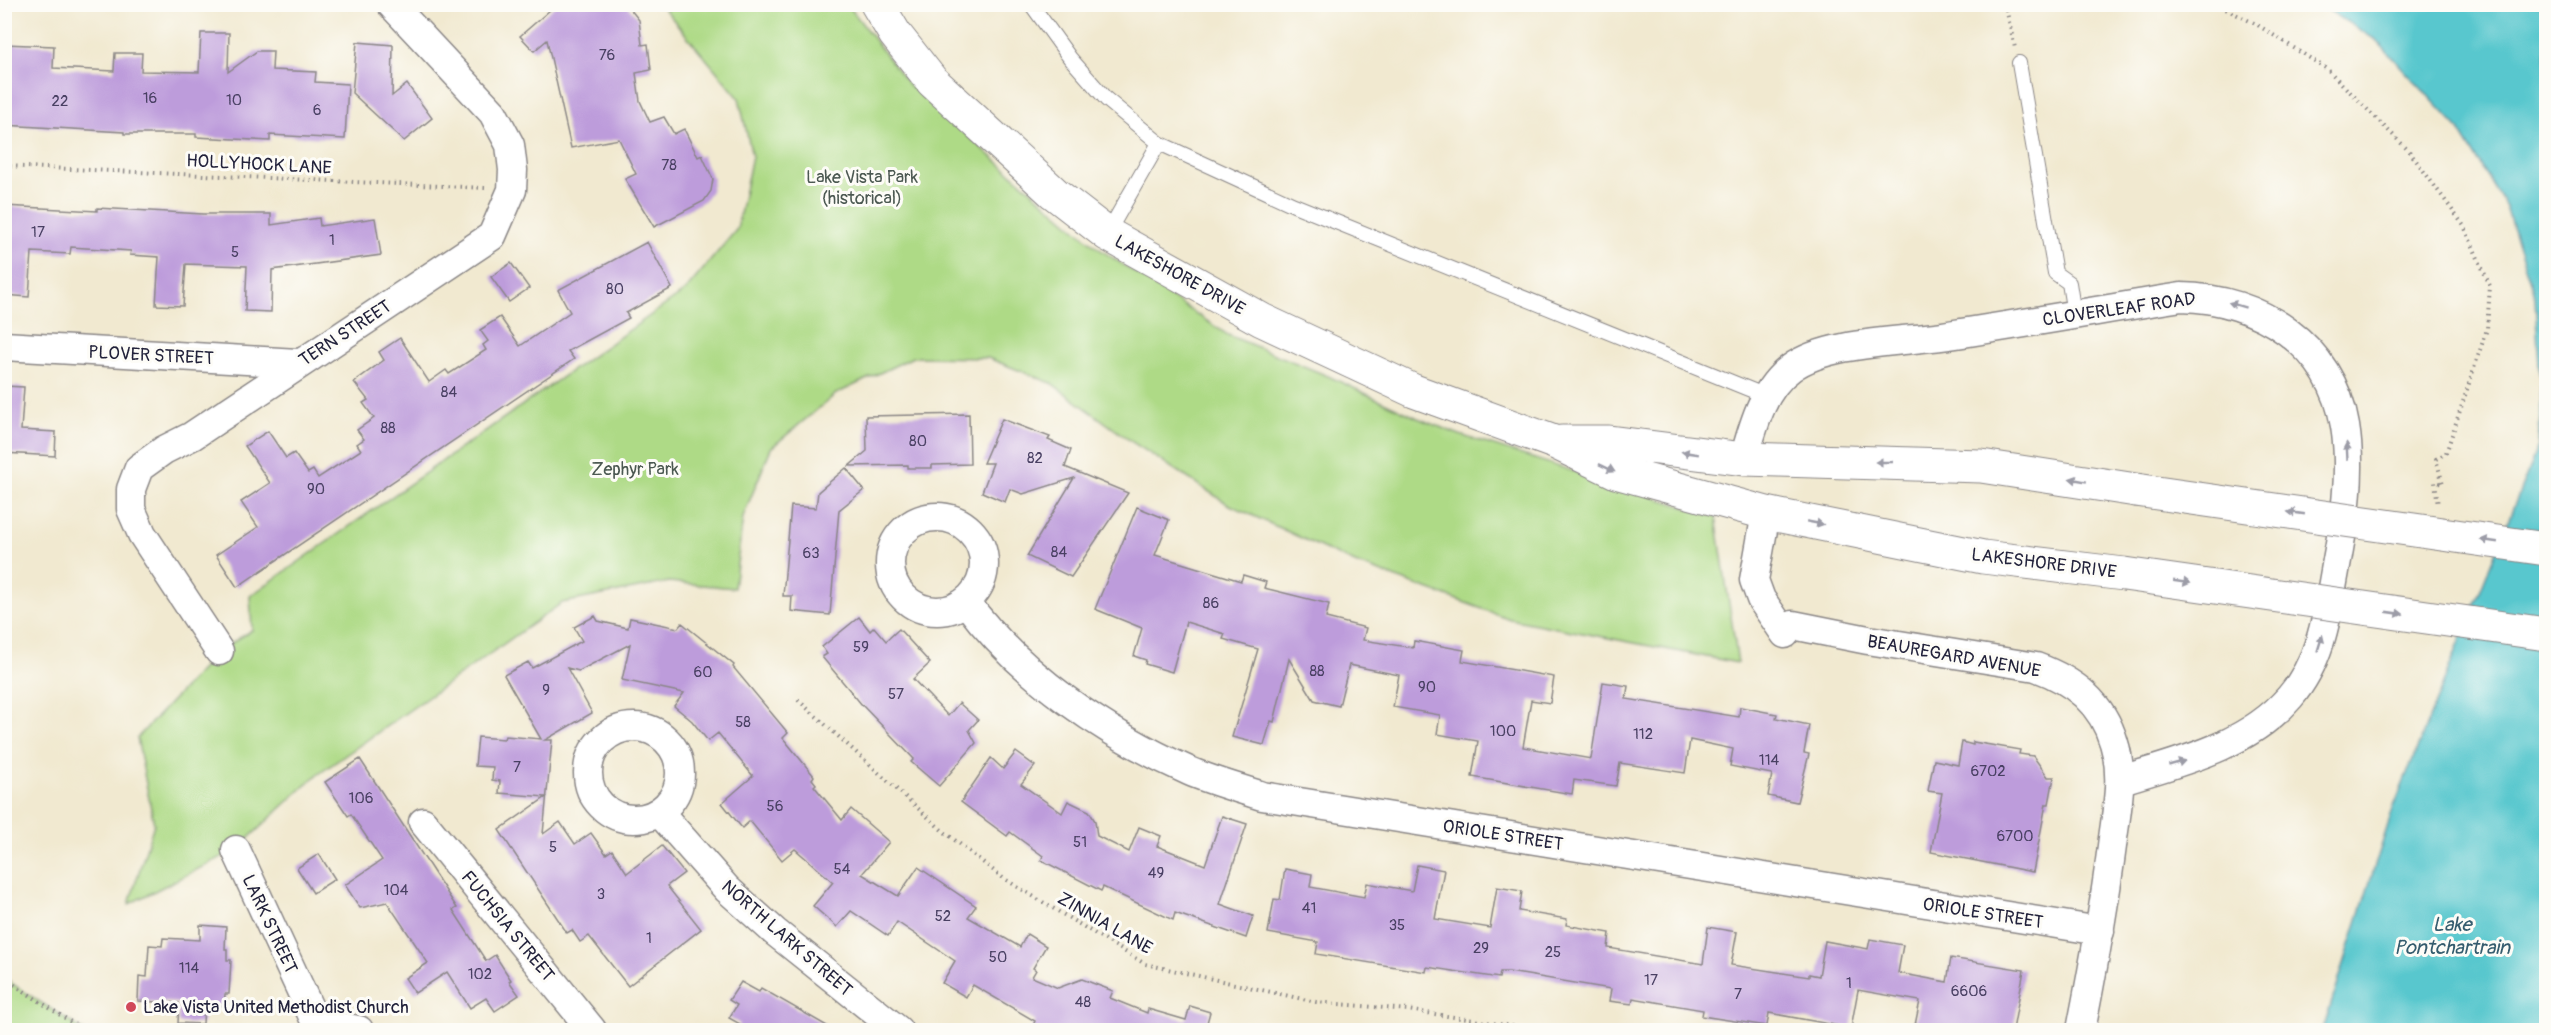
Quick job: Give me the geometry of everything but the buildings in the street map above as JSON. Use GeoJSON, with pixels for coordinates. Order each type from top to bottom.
{"type":"FeatureCollection","features":[{"type":"Feature","properties":{"kind":"street","name":"TERN STREET"},"geometry":{"type":"LineString","coordinates":[[219,651],[142,534],[131,509],[131,489],[139,468],[164,450],[192,436],[298,363],[492,236],[512,190],[513,170],[510,145],[493,113],[391,4]]}},
{"type":"Feature","properties":{"kind":"street","name":"LAKESHORE DRIVE"},"geometry":{"type":"LineString","coordinates":[[877,4],[895,34],[932,81],[1054,193],[1107,234],[1262,320],[1414,391],[1554,442],[1616,472],[1766,513],[1983,557],[2124,574],[2547,634]]}},
{"type":"Feature","properties":{"kind":"street","name":"CLOVERLEAF ROAD"},"geometry":{"type":"LineString","coordinates":[[1744,459],[1753,426],[1766,396],[1776,382],[1791,368],[1809,357],[1832,350],[1950,334],[2181,297],[2201,297],[2233,303],[2262,314],[2286,330],[2304,346],[2332,386],[2341,410],[2348,450],[2348,490],[2340,544],[2325,627],[2317,652],[2307,674],[2290,697],[2260,725],[2192,759],[2121,780]]}},
{"type":"Feature","properties":{"kind":"street","name":"PLOVER STREET"},"geometry":{"type":"LineString","coordinates":[[4,346],[298,363]]}},
{"type":"Feature","properties":{"kind":"street","name":"LAKESHORE DRIVE"},"geometry":{"type":"LineString","coordinates":[[1554,442],[1609,442],[1744,459],[1981,466],[2547,549]]}},
{"type":"Feature","properties":{"kind":"street","name":"BEAUREGARD AVENUE"},"geometry":{"type":"LineString","coordinates":[[1766,513],[1754,580],[1761,599],[1785,634],[1793,625],[1868,640],[2036,667],[2062,677],[2077,687],[2103,719],[2114,741],[2121,780],[2100,931],[2081,1030]]}},
{"type":"Feature","properties":{"kind":"street","name":"ORIOLE STREET"},"geometry":{"type":"LineString","coordinates":[[966,602],[989,633],[1028,669],[1089,716],[1135,745],[1191,771],[1262,796],[2100,931]]}},
{"type":"Feature","properties":{"kind":"street","name":"NORTH LARK STREET"},"geometry":{"type":"LineString","coordinates":[[659,812],[728,889],[759,918],[898,1030]]}},
{"type":"Feature","properties":{"kind":"street","name":"FUCHSIA STREET"},"geometry":{"type":"LineString","coordinates":[[423,822],[592,1030]]}},
{"type":"Feature","properties":{"kind":"street","name":"LARK STREET"},"geometry":{"type":"LineString","coordinates":[[236,850],[316,1023],[359,1030]]}},
{"type":"Feature","properties":{"kind":"lane"},"geometry":{"type":"LineString","coordinates":[[1031,4],[1070,58],[1106,99],[1159,143],[1294,205],[1766,396]]}},
{"type":"Feature","properties":{"kind":"lane"},"geometry":{"type":"LineString","coordinates":[[2019,63],[2055,273],[2069,283],[2074,314]]}},
{"type":"Feature","properties":{"kind":"lane"},"geometry":{"type":"LineString","coordinates":[[1107,234],[1159,143]]}},
{"type":"Feature","properties":{"kind":"path"},"geometry":{"type":"LineString","coordinates":[[2005,4],[2019,63]]}},
{"type":"Feature","properties":{"kind":"path"},"geometry":{"type":"LineString","coordinates":[[2215,4],[2256,24],[2327,69],[2409,151],[2464,226],[2490,286],[2487,329],[2446,453],[2436,459],[2443,484],[2435,482],[2439,512]]}},
{"type":"Feature","properties":{"kind":"path","name":"HOLLYHOCK LANE"},"geometry":{"type":"LineString","coordinates":[[4,166],[512,190]]}},
{"type":"Feature","properties":{"kind":"path","name":"ZINNIA LANE"},"geometry":{"type":"LineString","coordinates":[[798,700],[942,830],[1003,878],[1145,964],[1316,1002],[1408,1010],[1538,1030]]}},
{"type":"Feature","properties":{"kind":"path"},"geometry":{"type":"LineString","coordinates":[[4,978],[83,1030]]}},
{"type":"Feature","properties":{"kind":"green space"},"geometry":{"type":"Polygon","coordinates":[[[661,5],[848,5],[908,84],[1095,246],[1228,335],[1328,376],[1460,435],[1716,517],[1738,663],[1510,619],[1355,563],[1228,504],[1132,442],[1051,383],[988,358],[913,357],[836,394],[771,448],[743,517],[734,588],[669,582],[562,603],[313,778],[236,850],[129,904],[154,824],[137,738],[219,651],[252,630],[250,596],[685,291],[737,229],[752,156],[739,98],[661,5]]]}},
{"type":"Feature","properties":{"kind":"green space"},"geometry":{"type":"Polygon","coordinates":[[[5,979],[83,1030],[5,1030],[5,979]]]}},
{"type":"Feature","properties":{"kind":"water","name":"Lake Pontchartrain"},"geometry":{"type":"Polygon","coordinates":[[[2320,5],[2546,5],[2546,1030],[2323,1030],[2393,809],[2538,446],[2541,399],[2535,298],[2506,207],[2459,129],[2376,40],[2320,5]]]}},
{"type":"Feature","properties":{"kind":"place","name":"Lake Vista United Methodist Church"},"geometry":{"type":"Point","coordinates":[131,1007]}},
{"type":"Feature","properties":{"kind":"park label","name":"Lake Vista Park (historical)"},"geometry":{"type":"Point","coordinates":[862,187]}},
{"type":"Feature","properties":{"kind":"park label","name":"Zephyr Park"},"geometry":{"type":"Point","coordinates":[635,469]}}]}
